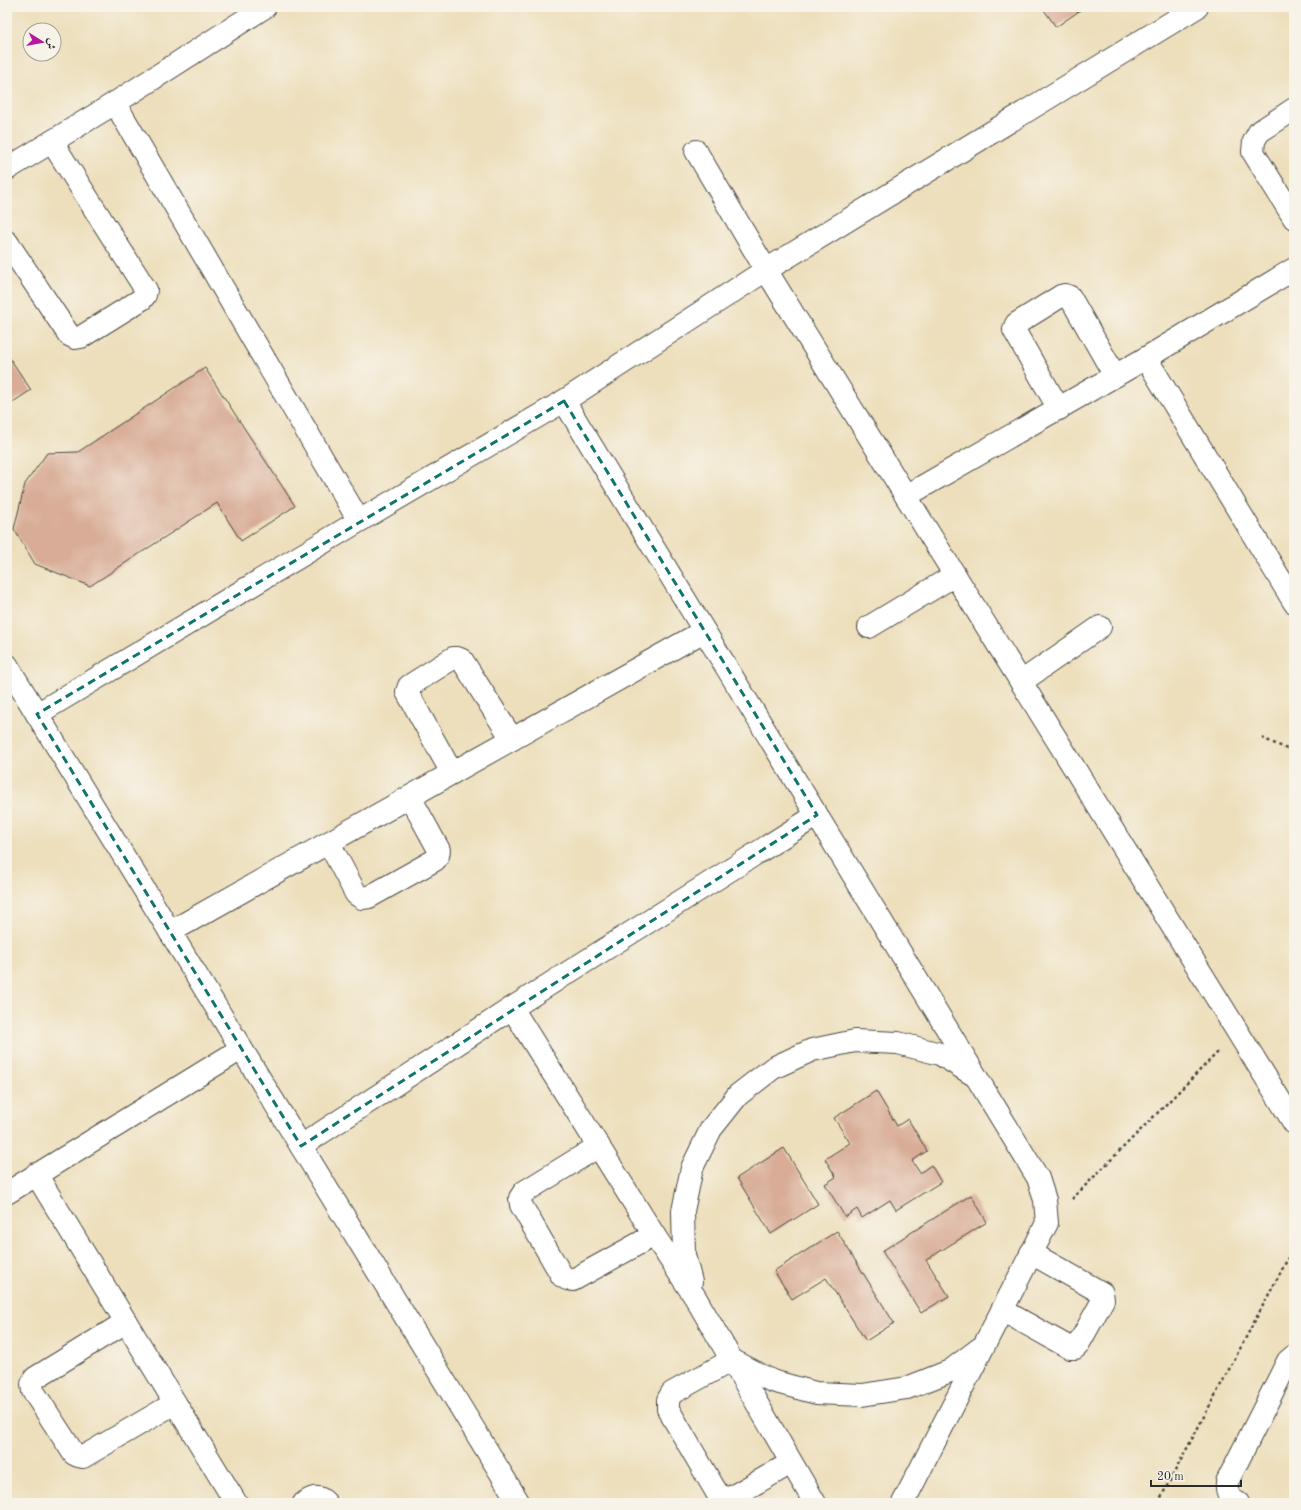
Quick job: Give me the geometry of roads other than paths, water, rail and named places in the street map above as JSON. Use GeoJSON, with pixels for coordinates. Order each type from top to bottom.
{"type":"FeatureCollection","features":[{"type":"Feature","properties":{"kind":"street"},"geometry":{"type":"LineString","coordinates":[[7,169],[115,103],[266,7]]}},
{"type":"Feature","properties":{"kind":"street"},"geometry":{"type":"LineString","coordinates":[[37,714],[359,521],[564,401],[766,270],[1196,7]]}},
{"type":"Feature","properties":{"kind":"street"},"geometry":{"type":"LineString","coordinates":[[115,103],[359,521]]}},
{"type":"Feature","properties":{"kind":"street"},"geometry":{"type":"LineString","coordinates":[[1294,109],[1259,132],[1254,141],[1252,152],[1294,218]]}},
{"type":"Feature","properties":{"kind":"street"},"geometry":{"type":"LineString","coordinates":[[7,242],[69,335],[75,338],[81,337],[142,299],[145,295],[146,290],[52,142]]}},
{"type":"Feature","properties":{"kind":"street"},"geometry":{"type":"LineString","coordinates":[[696,152],[766,270],[1294,1123]]}},
{"type":"Feature","properties":{"kind":"street"},"geometry":{"type":"LineString","coordinates":[[906,496],[1146,358],[1294,269]]}},
{"type":"Feature","properties":{"kind":"street"},"geometry":{"type":"LineString","coordinates":[[1058,409],[1014,330],[1016,324],[1061,296],[1065,295],[1070,297],[1115,376]]}},
{"type":"Feature","properties":{"kind":"street"},"geometry":{"type":"LineString","coordinates":[[1146,358],[1294,602]]}},
{"type":"Feature","properties":{"kind":"street"},"geometry":{"type":"LineString","coordinates":[[564,401],[1038,1178],[1045,1200],[1047,1223],[902,1503]]}},
{"type":"Feature","properties":{"kind":"street"},"geometry":{"type":"LineString","coordinates":[[869,627],[955,575]]}},
{"type":"Feature","properties":{"kind":"street"},"geometry":{"type":"LineString","coordinates":[[1021,682],[1100,627]]}},
{"type":"Feature","properties":{"kind":"street"},"geometry":{"type":"LineString","coordinates":[[170,932],[704,631]]}},
{"type":"Feature","properties":{"kind":"street"},"geometry":{"type":"LineString","coordinates":[[452,773],[407,692],[409,686],[453,658],[462,660],[512,739]]}},
{"type":"Feature","properties":{"kind":"street"},"geometry":{"type":"LineString","coordinates":[[7,665],[519,1503]]}},
{"type":"Feature","properties":{"kind":"street"},"geometry":{"type":"LineString","coordinates":[[329,843],[356,894],[362,898],[369,897],[435,860],[438,856],[439,850],[410,797]]}},
{"type":"Feature","properties":{"kind":"street"},"geometry":{"type":"LineString","coordinates":[[301,1146],[512,1008],[817,815]]}},
{"type":"Feature","properties":{"kind":"street"},"geometry":{"type":"LineString","coordinates":[[512,1008],[695,1297],[815,1503]]}},
{"type":"Feature","properties":{"kind":"street"},"geometry":{"type":"LineString","coordinates":[[695,1297],[684,1255],[683,1211],[692,1168],[711,1129],[738,1094],[773,1068],[812,1050],[855,1041],[898,1043],[940,1054],[976,1077]]}},
{"type":"Feature","properties":{"kind":"street"},"geometry":{"type":"LineString","coordinates":[[7,1193],[241,1049]]}},
{"type":"Feature","properties":{"kind":"street"},"geometry":{"type":"LineString","coordinates":[[599,1146],[524,1192],[520,1198],[521,1205],[562,1276],[573,1280],[654,1234]]}},
{"type":"Feature","properties":{"kind":"street"},"geometry":{"type":"LineString","coordinates":[[36,1174],[236,1503]]}},
{"type":"Feature","properties":{"kind":"street"},"geometry":{"type":"LineString","coordinates":[[1002,1310],[1070,1348],[1075,1348],[1103,1300],[1102,1293],[1031,1253]]}},
{"type":"Feature","properties":{"kind":"street"},"geometry":{"type":"LineString","coordinates":[[126,1322],[35,1378],[32,1384],[33,1391],[74,1454],[83,1457],[176,1403]]}},
{"type":"Feature","properties":{"kind":"street"},"geometry":{"type":"LineString","coordinates":[[732,1360],[772,1381],[816,1393],[862,1395],[907,1388],[950,1371],[984,1344]]}},
{"type":"Feature","properties":{"kind":"street"},"geometry":{"type":"LineString","coordinates":[[1238,1503],[1230,1499],[1226,1491],[1227,1482],[1288,1361],[1294,1356]]}},
{"type":"Feature","properties":{"kind":"street"},"geometry":{"type":"LineString","coordinates":[[732,1360],[672,1393],[668,1400],[668,1409],[717,1493],[722,1497],[730,1498],[791,1463]]}},
{"type":"Feature","properties":{"kind":"street"},"geometry":{"type":"LineString","coordinates":[[304,1503],[314,1497],[319,1498],[326,1503]]}}]}
